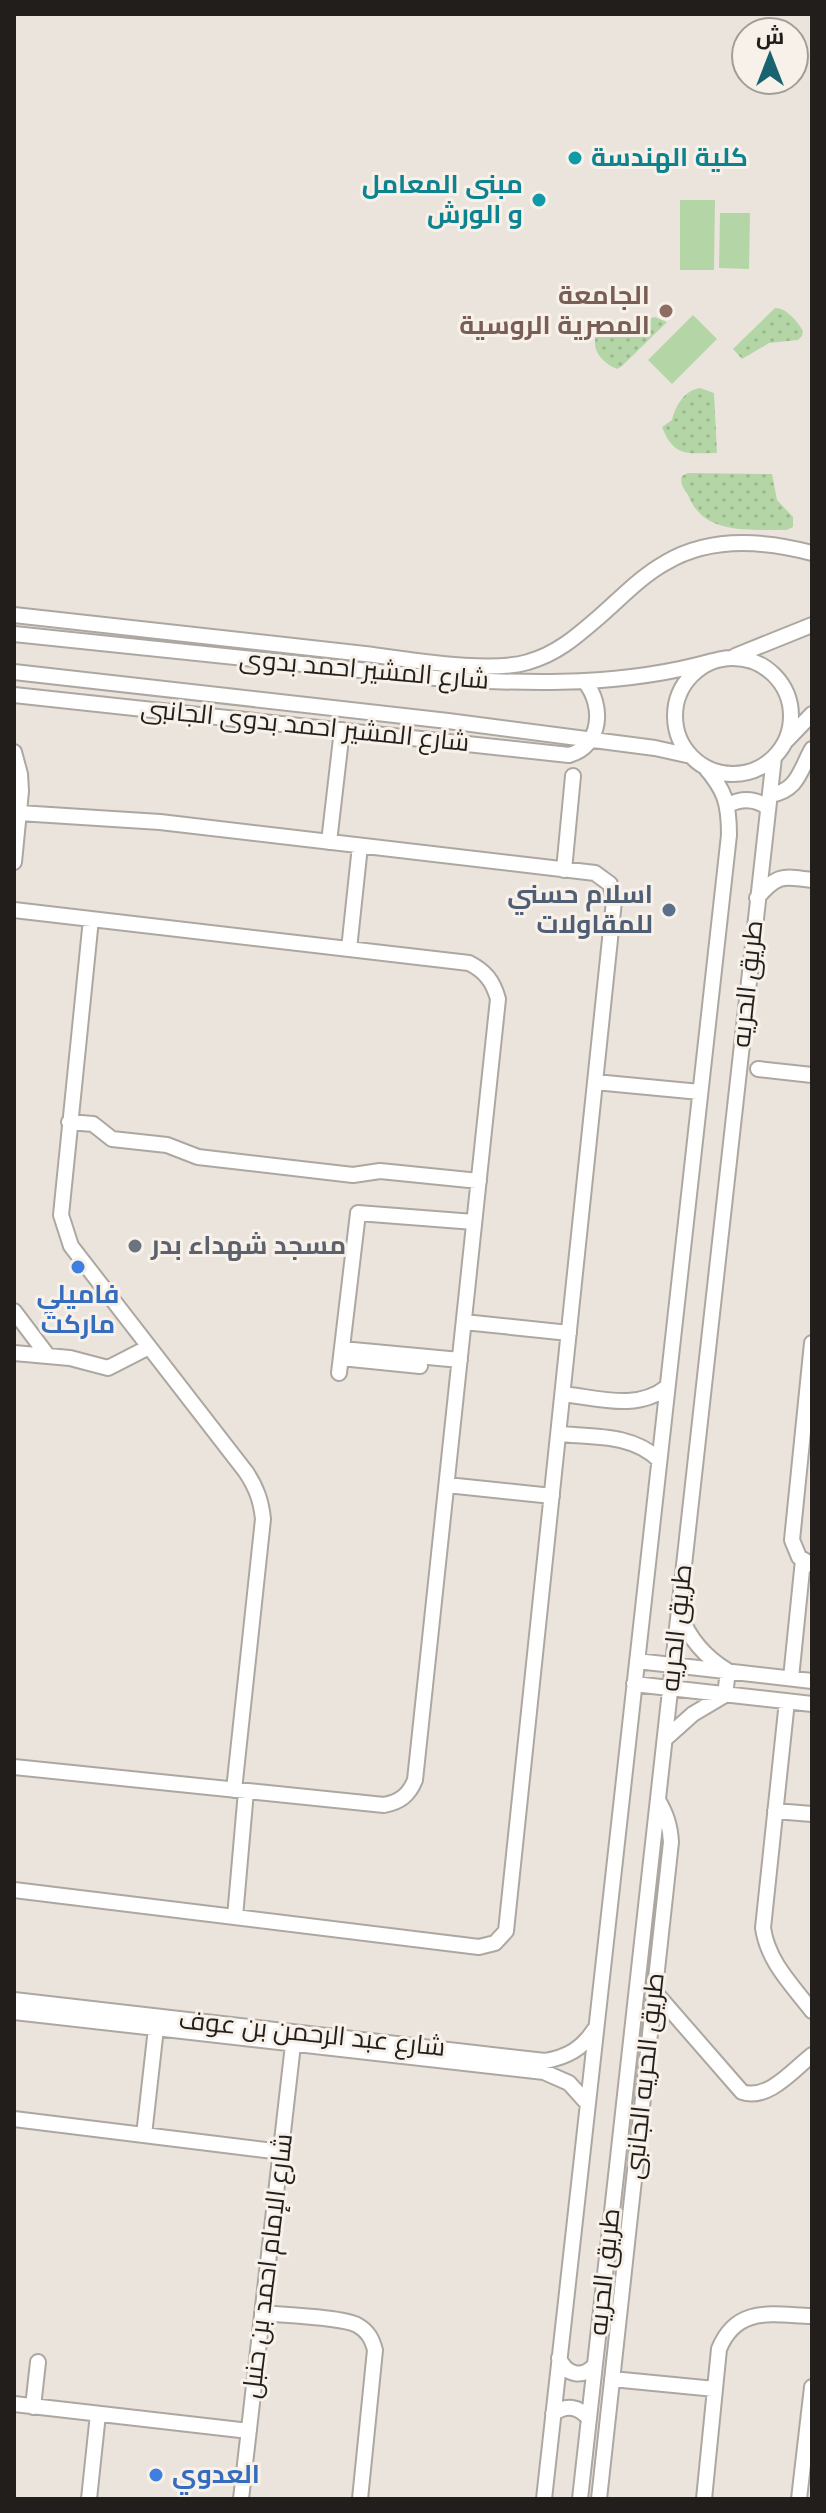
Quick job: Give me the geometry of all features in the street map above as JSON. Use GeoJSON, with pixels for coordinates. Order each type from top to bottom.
{"type":"FeatureCollection","features":[{"type":"Feature","properties":{"kind":"street"},"geometry":{"type":"LineString","coordinates":[[14,615],[404,659],[510,666],[546,656],[572,640],[648,574],[683,554],[733,543],[769,544],[812,553]]}},
{"type":"Feature","properties":{"kind":"street"},"geometry":{"type":"LineString","coordinates":[[812,625],[700,668],[689,677],[676,703],[675,717],[677,731],[691,756],[714,770],[737,773],[758,768],[774,757],[812,714]]}},
{"type":"Feature","properties":{"kind":"street","name":"شارع المشير احمد بدوى"},"geometry":{"type":"LineString","coordinates":[[14,634],[445,679],[510,682],[585,682],[649,676],[713,661]]}},
{"type":"Feature","properties":{"kind":"street"},"geometry":{"type":"LineString","coordinates":[[546,656],[547,683]]}},
{"type":"Feature","properties":{"kind":"street"},"geometry":{"type":"LineString","coordinates":[[730,658],[756,663],[768,670],[785,690],[791,717],[784,743]]}},
{"type":"Feature","properties":{"kind":"street"},"geometry":{"type":"LineString","coordinates":[[510,666],[510,682]]}},
{"type":"Feature","properties":{"kind":"street","name":"شارع المشير احمد بدوى"},"geometry":{"type":"LineString","coordinates":[[14,672],[368,712],[676,751],[691,756]]}},
{"type":"Feature","properties":{"kind":"street"},"geometry":{"type":"LineString","coordinates":[[585,682],[594,694],[598,707],[590,740]]}},
{"type":"Feature","properties":{"kind":"street","name":"شارع المشير احمد بدوى الجانبى"},"geometry":{"type":"LineString","coordinates":[[14,695],[564,755],[579,752],[590,740]]}},
{"type":"Feature","properties":{"kind":"street"},"geometry":{"type":"LineString","coordinates":[[366,733],[368,712]]}},
{"type":"Feature","properties":{"kind":"street"},"geometry":{"type":"LineString","coordinates":[[329,842],[342,730]]}},
{"type":"Feature","properties":{"kind":"street"},"geometry":{"type":"LineString","coordinates":[[704,766],[728,805],[739,800],[769,802],[794,782],[812,749]]}},
{"type":"Feature","properties":{"kind":"street"},"geometry":{"type":"LineString","coordinates":[[14,752],[21,783],[14,862]]}},
{"type":"Feature","properties":{"kind":"street","name":"طريق الحريه"},"geometry":{"type":"LineString","coordinates":[[580,2499],[774,757]]}},
{"type":"Feature","properties":{"kind":"street"},"geometry":{"type":"LineString","coordinates":[[564,870],[573,776]]}},
{"type":"Feature","properties":{"kind":"street","name":"طريق الحريه"},"geometry":{"type":"LineString","coordinates":[[544,2499],[729,835],[728,805]]}},
{"type":"Feature","properties":{"kind":"street"},"geometry":{"type":"LineString","coordinates":[[14,1890],[479,1947],[501,1938],[508,1923],[614,892],[604,877],[595,873],[160,822],[19,813]]}},
{"type":"Feature","properties":{"kind":"street"},"geometry":{"type":"LineString","coordinates":[[349,949],[360,846]]}},
{"type":"Feature","properties":{"kind":"street"},"geometry":{"type":"LineString","coordinates":[[763,847],[775,868],[784,876],[812,880]]}},
{"type":"Feature","properties":{"kind":"street"},"geometry":{"type":"LineString","coordinates":[[757,898],[784,876]]}},
{"type":"Feature","properties":{"kind":"street"},"geometry":{"type":"LineString","coordinates":[[14,910],[469,963],[489,976],[498,999],[415,1780],[411,1789],[404,1797],[384,1805],[14,1767]]}},
{"type":"Feature","properties":{"kind":"street"},"geometry":{"type":"LineString","coordinates":[[91,919],[61,1199],[64,1231],[71,1246],[246,1472],[261,1502],[263,1519],[240,1790],[235,1917]]}},
{"type":"Feature","properties":{"kind":"street"},"geometry":{"type":"LineString","coordinates":[[758,1069],[812,1075]]}},
{"type":"Feature","properties":{"kind":"street"},"geometry":{"type":"LineString","coordinates":[[595,1082],[700,1092]]}},
{"type":"Feature","properties":{"kind":"street"},"geometry":{"type":"LineString","coordinates":[[69,1122],[93,1124],[112,1139],[167,1145],[198,1157],[353,1175],[380,1171],[479,1181]]}},
{"type":"Feature","properties":{"kind":"street"},"geometry":{"type":"LineString","coordinates":[[459,1365],[341,1360],[358,1213],[474,1222]]}},
{"type":"Feature","properties":{"kind":"street"},"geometry":{"type":"LineString","coordinates":[[14,1311],[48,1356]]}},
{"type":"Feature","properties":{"kind":"street"},"geometry":{"type":"LineString","coordinates":[[464,1322],[569,1333]]}},
{"type":"Feature","properties":{"kind":"street"},"geometry":{"type":"LineString","coordinates":[[791,1678],[808,1562],[794,1549],[792,1540],[812,1343]]}},
{"type":"Feature","properties":{"kind":"street"},"geometry":{"type":"LineString","coordinates":[[14,1353],[70,1358],[108,1368],[149,1347]]}},
{"type":"Feature","properties":{"kind":"street"},"geometry":{"type":"LineString","coordinates":[[563,1394],[633,1402],[646,1400],[667,1387]]}},
{"type":"Feature","properties":{"kind":"street"},"geometry":{"type":"LineString","coordinates":[[559,1434],[635,1442],[659,1460]]}},
{"type":"Feature","properties":{"kind":"street"},"geometry":{"type":"LineString","coordinates":[[447,1485],[552,1496]]}},
{"type":"Feature","properties":{"kind":"street"},"geometry":{"type":"LineString","coordinates":[[679,1609],[699,1648],[728,1671]]}},
{"type":"Feature","properties":{"kind":"street"},"geometry":{"type":"LineString","coordinates":[[637,1661],[812,1681]]}},
{"type":"Feature","properties":{"kind":"street"},"geometry":{"type":"LineString","coordinates":[[725,1695],[728,1671]]}},
{"type":"Feature","properties":{"kind":"street"},"geometry":{"type":"LineString","coordinates":[[634,1684],[812,1704]]}},
{"type":"Feature","properties":{"kind":"street"},"geometry":{"type":"LineString","coordinates":[[665,1739],[693,1714],[725,1695]]}},
{"type":"Feature","properties":{"kind":"street"},"geometry":{"type":"LineString","coordinates":[[787,1701],[763,1928],[765,1944],[772,1959],[812,2011]]}},
{"type":"Feature","properties":{"kind":"street","name":"طريق الحريه الجانبى"},"geometry":{"type":"LineString","coordinates":[[599,2499],[671,1842],[670,1827],[657,1799]]}},
{"type":"Feature","properties":{"kind":"street"},"geometry":{"type":"LineString","coordinates":[[775,1811],[812,1814]]}},
{"type":"Feature","properties":{"kind":"street"},"geometry":{"type":"LineString","coordinates":[[654,1991],[742,2092],[755,2095],[767,2091],[812,2055]]}},
{"type":"Feature","properties":{"kind":"street","name":"شارع عبد الرحمن بن عوف"},"geometry":{"type":"LineString","coordinates":[[14,2000],[544,2072],[569,2083],[587,2103]]}},
{"type":"Feature","properties":{"kind":"street","name":"شارع عبد الرحمن بن عوف"},"geometry":{"type":"LineString","coordinates":[[14,2012],[156,2028],[545,2061],[576,2051],[588,2040],[596,2026]]}},
{"type":"Feature","properties":{"kind":"street"},"geometry":{"type":"LineString","coordinates":[[144,2135],[156,2028]]}},
{"type":"Feature","properties":{"kind":"street","name":"شارع الإمام احمد بن حنبل"},"geometry":{"type":"LineString","coordinates":[[241,2499],[294,2038]]}},
{"type":"Feature","properties":{"kind":"street"},"geometry":{"type":"LineString","coordinates":[[14,2119],[281,2152]]}},
{"type":"Feature","properties":{"kind":"street"},"geometry":{"type":"LineString","coordinates":[[262,2313],[351,2322],[368,2333],[373,2341],[375,2350],[360,2499]]}},
{"type":"Feature","properties":{"kind":"street"},"geometry":{"type":"LineString","coordinates":[[704,2499],[719,2349],[724,2336],[733,2325],[759,2315],[812,2316]]}},
{"type":"Feature","properties":{"kind":"street"},"geometry":{"type":"LineString","coordinates":[[559,2358],[571,2373],[584,2373],[595,2365]]}},
{"type":"Feature","properties":{"kind":"street"},"geometry":{"type":"LineString","coordinates":[[33,2407],[38,2362]]}},
{"type":"Feature","properties":{"kind":"street"},"geometry":{"type":"LineString","coordinates":[[612,2379],[715,2389]]}},
{"type":"Feature","properties":{"kind":"street"},"geometry":{"type":"LineString","coordinates":[[799,2499],[812,2387]]}},
{"type":"Feature","properties":{"kind":"street"},"geometry":{"type":"LineString","coordinates":[[14,2404],[249,2431]]}},
{"type":"Feature","properties":{"kind":"street"},"geometry":{"type":"LineString","coordinates":[[553,2414],[565,2407],[572,2407],[585,2413],[589,2419]]}},
{"type":"Feature","properties":{"kind":"street"},"geometry":{"type":"LineString","coordinates":[[89,2499],[98,2414]]}},
{"type":"Feature","properties":{"kind":"green space"},"geometry":{"type":"Polygon","coordinates":[[[680,200],[715,200],[714,270],[680,270],[680,200]]]}},
{"type":"Feature","properties":{"kind":"green space"},"geometry":{"type":"Polygon","coordinates":[[[720,213],[750,213],[749,269],[719,268],[720,213]]]}},
{"type":"Feature","properties":{"kind":"green space"},"geometry":{"type":"Polygon","coordinates":[[[775,308],[792,316],[803,331],[802,336],[798,340],[769,343],[742,359],[733,349],[775,308]]]}},
{"type":"Feature","properties":{"kind":"green space"},"geometry":{"type":"Polygon","coordinates":[[[693,315],[717,339],[672,384],[648,360],[693,315]]]}},
{"type":"Feature","properties":{"kind":"green space"},"geometry":{"type":"Polygon","coordinates":[[[655,317],[667,322],[622,366],[617,369],[600,356],[595,347],[596,336],[655,317]]]}},
{"type":"Feature","properties":{"kind":"green space"},"geometry":{"type":"Polygon","coordinates":[[[700,388],[714,393],[717,453],[683,452],[672,444],[662,427],[672,420],[685,396],[700,388]]]}},
{"type":"Feature","properties":{"kind":"green space"},"geometry":{"type":"Polygon","coordinates":[[[688,473],[772,474],[777,500],[793,517],[793,527],[787,530],[746,530],[719,525],[707,519],[697,511],[682,485],[682,476],[688,473]]]}},
{"type":"Feature","properties":{"kind":"place","name":"كلية الهندسة"},"geometry":{"type":"Point","coordinates":[575,158]}},
{"type":"Feature","properties":{"kind":"place","name":"مبنى المعامل و الورش"},"geometry":{"type":"Point","coordinates":[539,200]}},
{"type":"Feature","properties":{"kind":"place","name":"الجامعة المصرية الروسية"},"geometry":{"type":"Point","coordinates":[666,311]}},
{"type":"Feature","properties":{"kind":"place","name":"اسلام حسني للمقاولات"},"geometry":{"type":"Point","coordinates":[669,910]}},
{"type":"Feature","properties":{"kind":"place","name":"مسجد شهداء بدر"},"geometry":{"type":"Point","coordinates":[135,1246]}},
{"type":"Feature","properties":{"kind":"place","name":"فاميلي ماركت"},"geometry":{"type":"Point","coordinates":[78,1267]}},
{"type":"Feature","properties":{"kind":"place","name":"العدوي"},"geometry":{"type":"Point","coordinates":[156,2475]}}]}
